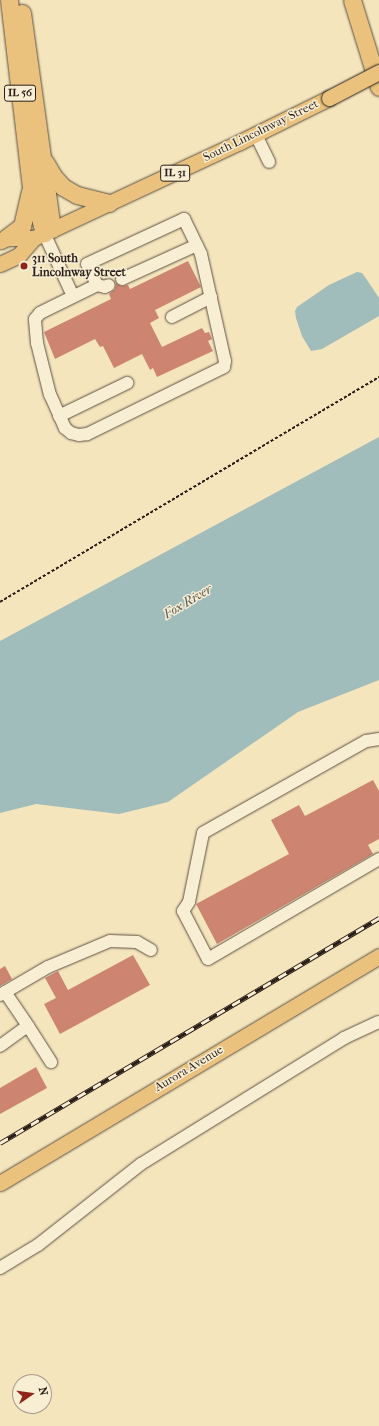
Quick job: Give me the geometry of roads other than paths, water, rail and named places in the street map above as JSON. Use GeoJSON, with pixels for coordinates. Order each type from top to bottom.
{"type":"FeatureCollection","features":[{"type":"Feature","properties":{"kind":"highway","name":"IL 56"},"geometry":{"type":"LineString","coordinates":[[9,0],[31,186],[44,233]]}},
{"type":"Feature","properties":{"kind":"highway","name":"IL 56"},"geometry":{"type":"LineString","coordinates":[[21,0],[43,159],[53,176],[63,187],[77,195],[110,203]]}},
{"type":"Feature","properties":{"kind":"highway"},"geometry":{"type":"LineString","coordinates":[[25,0],[28,53]]}},
{"type":"Feature","properties":{"kind":"highway"},"geometry":{"type":"LineString","coordinates":[[352,0],[379,87]]}},
{"type":"Feature","properties":{"kind":"highway"},"geometry":{"type":"LineString","coordinates":[[43,159],[44,233]]}},
{"type":"Feature","properties":{"kind":"highway"},"geometry":{"type":"LineString","coordinates":[[3,240],[22,226],[31,186]]}},
{"type":"Feature","properties":{"kind":"main road","name":"South Lincolnway Street"},"geometry":{"type":"LineString","coordinates":[[3,240],[44,233],[256,135],[379,72]]}},
{"type":"Feature","properties":{"kind":"main road","name":"South Lincolnway Street"},"geometry":{"type":"LineString","coordinates":[[0,264],[19,255],[44,233]]}},
{"type":"Feature","properties":{"kind":"main road","name":"Aurora Avenue"},"geometry":{"type":"LineString","coordinates":[[0,1183],[379,956]]}},
{"type":"Feature","properties":{"kind":"lane"},"geometry":{"type":"LineString","coordinates":[[256,135],[270,162]]}},
{"type":"Feature","properties":{"kind":"lane"},"geometry":{"type":"LineString","coordinates":[[184,219],[197,245],[201,254],[225,354],[224,367],[87,434],[71,433],[65,428],[50,395],[37,343],[35,319],[40,313],[73,296],[103,285],[87,264],[184,219]]}},
{"type":"Feature","properties":{"kind":"lane"},"geometry":{"type":"LineString","coordinates":[[44,233],[73,296]]}},
{"type":"Feature","properties":{"kind":"lane"},"geometry":{"type":"LineString","coordinates":[[122,279],[197,245]]}},
{"type":"Feature","properties":{"kind":"lane"},"geometry":{"type":"LineString","coordinates":[[172,317],[212,297]]}},
{"type":"Feature","properties":{"kind":"lane"},"geometry":{"type":"LineString","coordinates":[[59,416],[127,383]]}},
{"type":"Feature","properties":{"kind":"lane"},"geometry":{"type":"LineString","coordinates":[[379,739],[366,741],[203,833],[189,902],[183,911],[208,959],[379,859]]}},
{"type":"Feature","properties":{"kind":"lane"},"geometry":{"type":"LineString","coordinates":[[51,1062],[28,1026],[2,994],[48,967],[110,941],[137,942],[151,950]]}},
{"type":"Feature","properties":{"kind":"lane"},"geometry":{"type":"LineString","coordinates":[[0,1268],[38,1245],[141,1164],[344,1038],[379,1022]]}},
{"type":"Feature","properties":{"kind":"lane"},"geometry":{"type":"LineString","coordinates":[[0,1046],[28,1026]]}},
{"type":"Feature","properties":{"kind":"water"},"geometry":{"type":"Polygon","coordinates":[[[357,272],[362,273],[379,298],[379,316],[322,349],[311,351],[302,336],[296,318],[295,311],[297,307],[329,285],[357,272]]]}},
{"type":"Feature","properties":{"kind":"water","name":"Fox River"},"geometry":{"type":"Polygon","coordinates":[[[379,437],[379,680],[298,712],[168,802],[119,814],[36,804],[0,813],[0,641],[379,437]]]}},
{"type":"Feature","properties":{"kind":"railway"},"geometry":{"type":"LineString","coordinates":[[0,1143],[379,918]]}},
{"type":"Feature","properties":{"kind":"place","name":"311 South Lincolnway Street"},"geometry":{"type":"Point","coordinates":[24,266]}}]}
